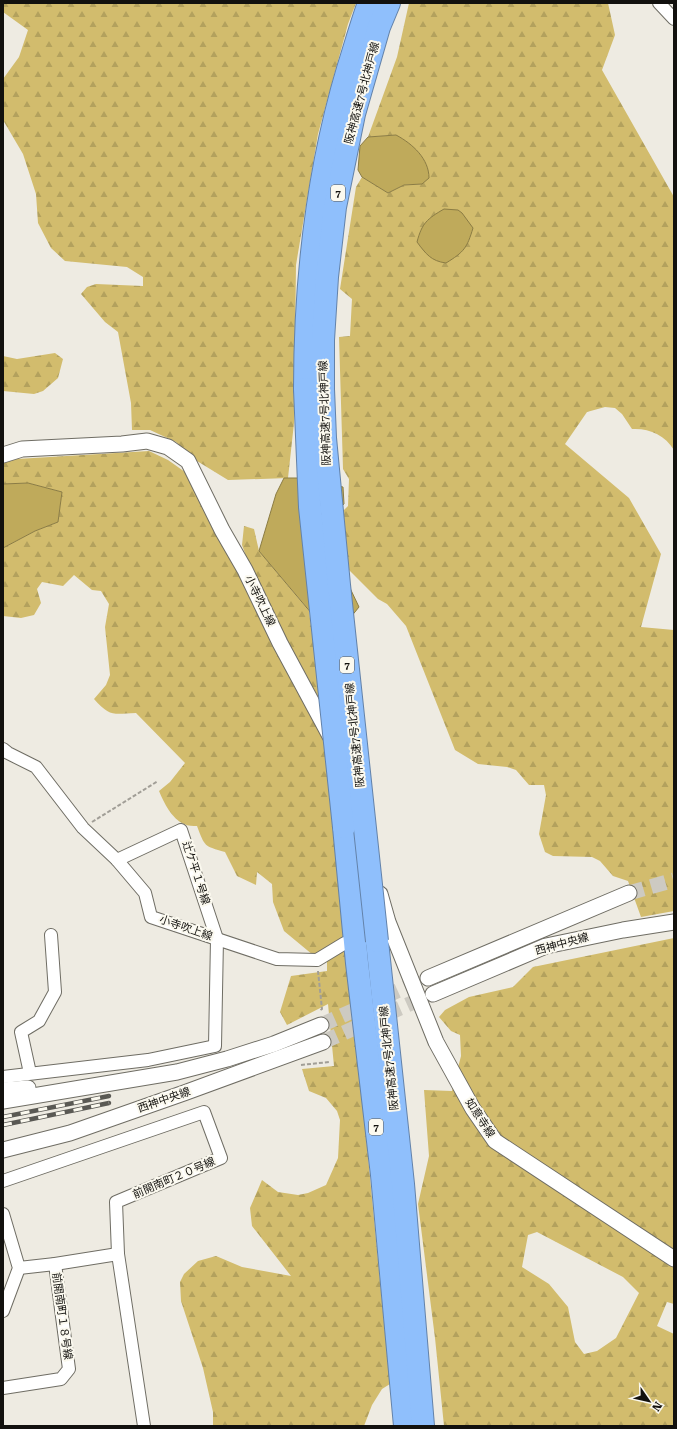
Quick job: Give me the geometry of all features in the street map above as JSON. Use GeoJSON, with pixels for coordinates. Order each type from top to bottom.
{"type":"FeatureCollection","features":[{"type":"Feature","properties":{"kind":"highway","name":"阪神高速7号北神戸線"},"geometry":{"type":"LineString","coordinates":[[369,3],[362,20],[336,111],[317,205],[308,290],[305,340],[325,438],[338,585],[403,1184],[423,1426]]}},
{"type":"Feature","properties":{"kind":"highway","name":"阪神高速7号北神戸線"},"geometry":{"type":"LineString","coordinates":[[389,3],[379,27],[354,114],[335,207],[327,277],[323,340],[314,389],[310,507],[357,963],[382,1183],[405,1426]]}},
{"type":"Feature","properties":{"kind":"street"},"geometry":{"type":"LineString","coordinates":[[660,3],[674,19]]}},
{"type":"Feature","properties":{"kind":"street","name":"小寺吹上線"},"geometry":{"type":"LineString","coordinates":[[3,455],[22,449],[122,444],[146,441],[168,447],[188,461],[222,530],[245,570],[280,643],[322,719],[339,754],[388,922]]}},
{"type":"Feature","properties":{"kind":"street","name":"小寺吹上線"},"geometry":{"type":"LineString","coordinates":[[3,749],[8,754],[36,768],[83,828],[117,860],[145,893],[151,917],[277,960],[317,960]]}},
{"type":"Feature","properties":{"kind":"street","name":"辻ケ平１号線"},"geometry":{"type":"LineString","coordinates":[[117,860],[181,830],[217,939]]}},
{"type":"Feature","properties":{"kind":"street","name":"西神中央線"},"geometry":{"type":"LineString","coordinates":[[428,978],[629,893]]}},
{"type":"Feature","properties":{"kind":"street","name":"如意寺線"},"geometry":{"type":"LineString","coordinates":[[388,922],[436,1042],[473,1108],[496,1141],[674,1259]]}},
{"type":"Feature","properties":{"kind":"street","name":"西神中央線"},"geometry":{"type":"LineString","coordinates":[[433,994],[546,946],[623,930],[674,922]]}},
{"type":"Feature","properties":{"kind":"street"},"geometry":{"type":"LineString","coordinates":[[30,1073],[21,1032],[39,1021],[55,992],[51,935]]}},
{"type":"Feature","properties":{"kind":"street"},"geometry":{"type":"LineString","coordinates":[[3,1077],[148,1060],[215,1046],[217,939]]}},
{"type":"Feature","properties":{"kind":"street"},"geometry":{"type":"LineString","coordinates":[[317,960],[345,943]]}},
{"type":"Feature","properties":{"kind":"street","name":"西神中央線"},"geometry":{"type":"LineString","coordinates":[[3,1101],[177,1072],[227,1059],[274,1044],[321,1025]]}},
{"type":"Feature","properties":{"kind":"street","name":"西神中央線"},"geometry":{"type":"LineString","coordinates":[[3,1150],[70,1133],[323,1042]]}},
{"type":"Feature","properties":{"kind":"street"},"geometry":{"type":"LineString","coordinates":[[3,1090],[143,1077]]}},
{"type":"Feature","properties":{"kind":"street"},"geometry":{"type":"LineString","coordinates":[[3,1161],[48,1147],[184,1093]]}},
{"type":"Feature","properties":{"kind":"street","name":"前開南町２０号線"},"geometry":{"type":"LineString","coordinates":[[3,1181],[204,1112],[221,1158],[116,1202],[118,1254],[144,1426]]}},
{"type":"Feature","properties":{"kind":"street"},"geometry":{"type":"LineString","coordinates":[[3,1214],[19,1268],[3,1311]]}},
{"type":"Feature","properties":{"kind":"street"},"geometry":{"type":"LineString","coordinates":[[19,1268],[118,1254]]}},
{"type":"Feature","properties":{"kind":"street","name":"前開南町１８号線"},"geometry":{"type":"LineString","coordinates":[[3,1388],[61,1379],[69,1369],[55,1264]]}},
{"type":"Feature","properties":{"kind":"path"},"geometry":{"type":"LineString","coordinates":[[83,828],[158,781]]}},
{"type":"Feature","properties":{"kind":"path"},"geometry":{"type":"LineString","coordinates":[[317,960],[322,1009]]}},
{"type":"Feature","properties":{"kind":"path"},"geometry":{"type":"LineString","coordinates":[[300,1066],[330,1062]]}},
{"type":"Feature","properties":{"kind":"green space"},"geometry":{"type":"Polygon","coordinates":[[[3,3],[356,3],[348,24],[318,134],[296,265],[294,423],[288,478],[228,480],[197,461],[176,442],[150,430],[132,430],[131,403],[118,332],[105,322],[81,294],[87,287],[96,284],[143,286],[143,277],[127,267],[65,261],[51,248],[38,223],[36,194],[23,154],[3,120],[3,79],[19,57],[28,30],[3,12],[3,3]]]}},
{"type":"Feature","properties":{"kind":"green space"},"geometry":{"type":"Polygon","coordinates":[[[409,3],[608,3],[615,35],[602,70],[674,197],[674,450],[661,436],[650,431],[632,429],[622,414],[615,408],[605,407],[587,412],[565,444],[629,498],[661,554],[641,627],[674,630],[674,911],[641,917],[628,881],[613,876],[600,861],[592,857],[553,856],[545,852],[539,834],[546,795],[544,785],[529,785],[516,770],[507,767],[478,764],[455,750],[406,626],[387,604],[378,599],[348,569],[342,512],[348,506],[349,479],[343,469],[339,337],[350,336],[352,299],[340,289],[356,187],[362,177],[388,193],[404,185],[422,184],[396,135],[368,137],[397,57],[409,3]]]}},
{"type":"Feature","properties":{"kind":"green space"},"geometry":{"type":"Polygon","coordinates":[[[55,353],[63,359],[58,378],[43,391],[34,394],[3,391],[3,356],[17,359],[55,353]]]}},
{"type":"Feature","properties":{"kind":"green space"},"geometry":{"type":"Polygon","coordinates":[[[149,451],[168,460],[185,472],[323,733],[352,991],[390,1384],[382,1389],[372,1405],[364,1426],[213,1426],[213,1412],[203,1368],[181,1301],[180,1282],[184,1274],[198,1261],[216,1256],[242,1267],[291,1276],[252,1226],[250,1208],[262,1180],[278,1192],[298,1195],[308,1193],[326,1185],[338,1158],[340,1120],[337,1111],[326,1098],[309,1091],[302,1069],[334,1066],[328,1004],[287,1025],[280,1012],[291,976],[327,971],[327,959],[313,955],[284,931],[273,902],[272,884],[257,872],[256,885],[237,876],[225,852],[206,845],[197,826],[187,825],[180,822],[169,810],[159,791],[170,782],[185,763],[136,713],[117,714],[108,712],[94,699],[106,685],[110,675],[105,627],[109,604],[101,591],[92,590],[74,575],[63,586],[42,582],[37,589],[41,603],[34,615],[21,618],[3,616],[3,548],[35,531],[58,522],[62,492],[28,483],[3,484],[3,462],[17,459],[149,451]]]}},
{"type":"Feature","properties":{"kind":"green space"},"geometry":{"type":"Polygon","coordinates":[[[244,526],[254,529],[259,551],[309,611],[321,702],[255,581],[242,545],[244,526]]]}},
{"type":"Feature","properties":{"kind":"green space"},"geometry":{"type":"Polygon","coordinates":[[[674,938],[674,1304],[667,1302],[657,1326],[674,1334],[674,1426],[444,1426],[435,1338],[418,1204],[429,1156],[424,1090],[452,1091],[461,1056],[460,1035],[451,1031],[439,1017],[445,1010],[469,997],[513,987],[533,967],[674,938]],[[537,1232],[528,1235],[522,1267],[549,1284],[568,1307],[575,1342],[584,1354],[597,1351],[616,1338],[639,1293],[623,1277],[537,1232]]]}},
{"type":"Feature","properties":{"kind":"shaded area"},"geometry":{"type":"Polygon","coordinates":[[[396,135],[414,148],[423,158],[429,178],[422,184],[404,185],[388,193],[362,177],[358,170],[360,146],[368,137],[396,135]]]}},
{"type":"Feature","properties":{"kind":"shaded area"},"geometry":{"type":"Polygon","coordinates":[[[444,209],[458,210],[473,228],[464,249],[457,256],[446,263],[433,259],[417,242],[421,230],[426,222],[444,209]]]}},
{"type":"Feature","properties":{"kind":"shaded area"},"geometry":{"type":"Polygon","coordinates":[[[284,478],[297,478],[343,487],[344,504],[332,515],[339,565],[359,607],[333,639],[259,551],[276,494],[284,478]]]}},
{"type":"Feature","properties":{"kind":"shaded area"},"geometry":{"type":"Polygon","coordinates":[[[28,483],[62,492],[58,522],[35,531],[3,548],[3,484],[28,483]]]}},
{"type":"Feature","properties":{"kind":"tunnel"},"geometry":{"type":"LineString","coordinates":[[629,893],[674,880]]}},
{"type":"Feature","properties":{"kind":"tunnel"},"geometry":{"type":"LineString","coordinates":[[321,1025],[424,979]]}},
{"type":"Feature","properties":{"kind":"tunnel"},"geometry":{"type":"LineString","coordinates":[[323,1042],[430,995]]}},
{"type":"Feature","properties":{"kind":"railway"},"geometry":{"type":"LineString","coordinates":[[3,1117],[109,1096]]}},
{"type":"Feature","properties":{"kind":"railway"},"geometry":{"type":"LineString","coordinates":[[3,1125],[109,1103]]}}]}
